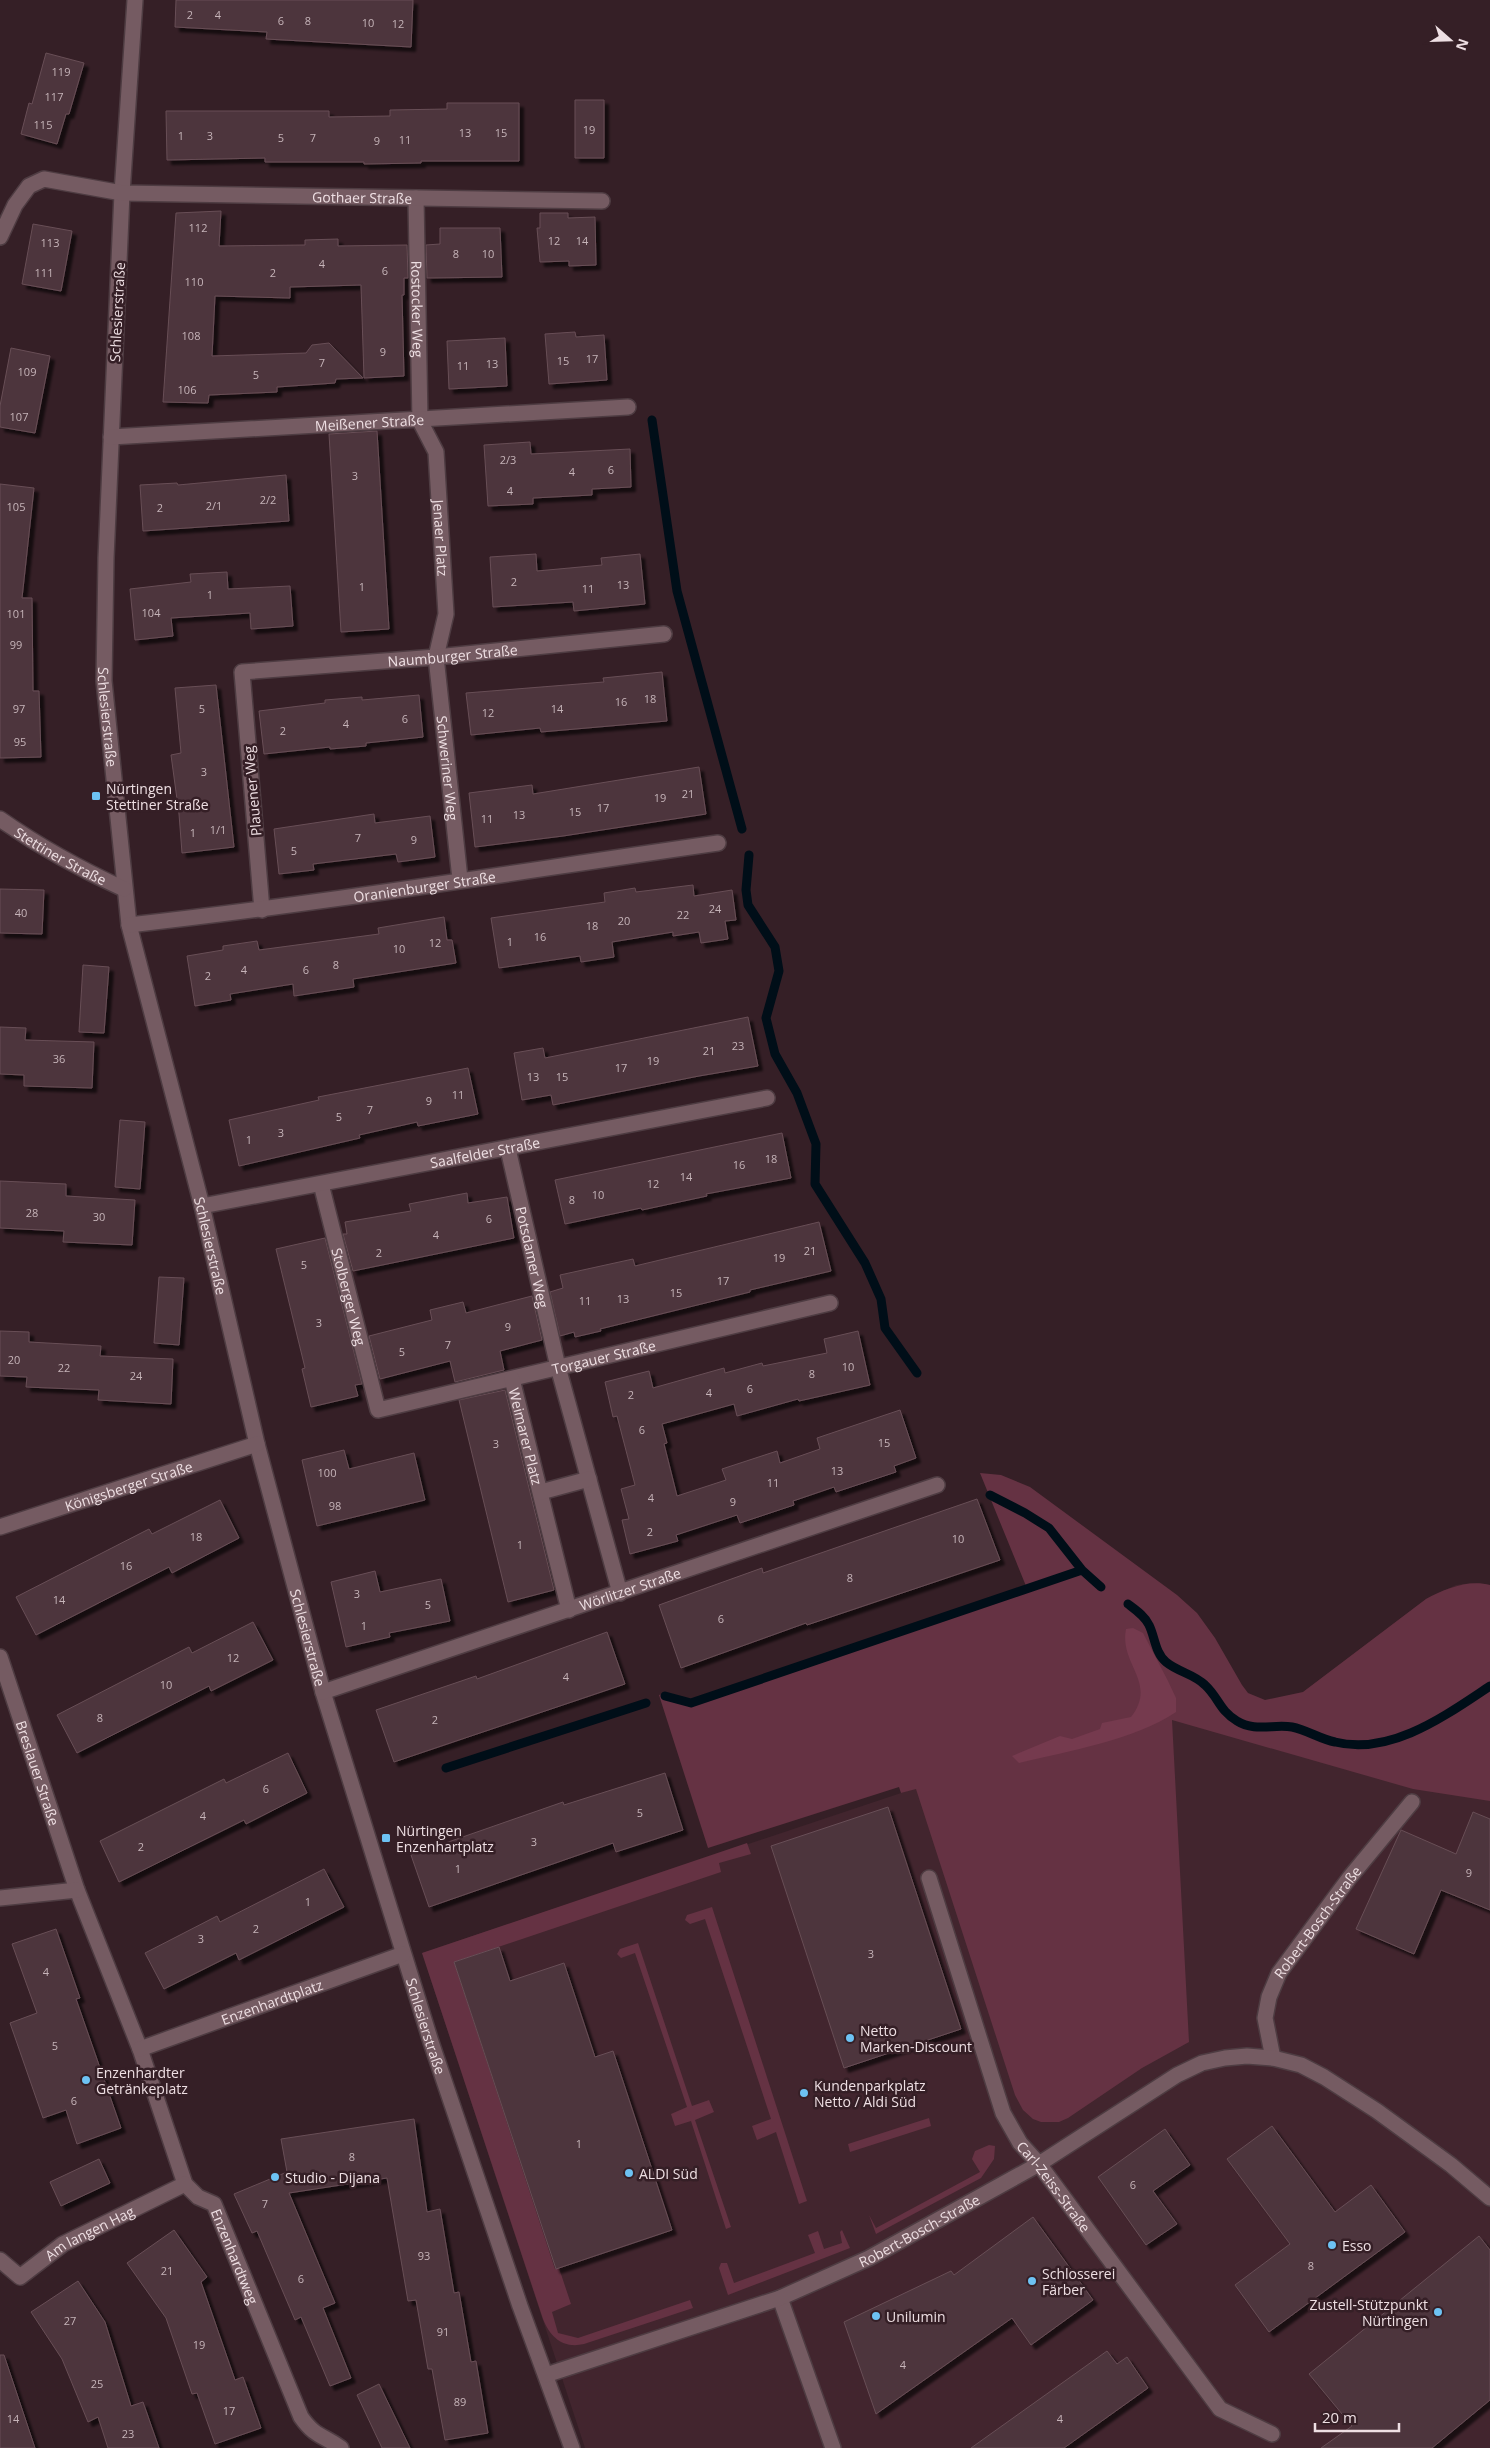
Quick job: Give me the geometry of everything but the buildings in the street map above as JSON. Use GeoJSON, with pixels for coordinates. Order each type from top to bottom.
{"type":"FeatureCollection","features":[{"type":"Feature","properties":{"kind":"street","name":"Schlesierstraße"},"geometry":{"type":"LineString","coordinates":[[135,0],[122,193],[111,437],[104,681],[129,925],[202,1206],[257,1444],[323,1692],[403,1954],[520,2306],[572,2448]]}},
{"type":"Feature","properties":{"kind":"street","name":"Gothaer Straße"},"geometry":{"type":"LineString","coordinates":[[0,237],[15,205],[29,186],[44,179],[122,193],[602,201]]}},
{"type":"Feature","properties":{"kind":"street","name":"Rostocker Weg"},"geometry":{"type":"LineString","coordinates":[[416,198],[420,420]]}},
{"type":"Feature","properties":{"kind":"street","name":"Meißener Straße"},"geometry":{"type":"LineString","coordinates":[[111,437],[628,407]]}},
{"type":"Feature","properties":{"kind":"street","name":"Jenaer Platz"},"geometry":{"type":"LineString","coordinates":[[420,420],[436,452],[446,614],[436,657]]}},
{"type":"Feature","properties":{"kind":"street","name":"Naumburger Straße"},"geometry":{"type":"LineString","coordinates":[[242,672],[436,657],[664,634]]}},
{"type":"Feature","properties":{"kind":"street","name":"Schweriner Weg"},"geometry":{"type":"LineString","coordinates":[[436,657],[460,879]]}},
{"type":"Feature","properties":{"kind":"street","name":"Plauener Weg"},"geometry":{"type":"LineString","coordinates":[[242,672],[262,910]]}},
{"type":"Feature","properties":{"kind":"street","name":"Stettiner Straße"},"geometry":{"type":"LineString","coordinates":[[0,819],[63,860],[124,889]]}},
{"type":"Feature","properties":{"kind":"street","name":"Oranienburger Straße"},"geometry":{"type":"LineString","coordinates":[[129,925],[262,910],[460,879],[718,844]]}},
{"type":"Feature","properties":{"kind":"street","name":"Saalfelder Straße"},"geometry":{"type":"LineString","coordinates":[[202,1206],[768,1098]]}},
{"type":"Feature","properties":{"kind":"street","name":"Potsdamer Weg"},"geometry":{"type":"LineString","coordinates":[[508,1149],[558,1367]]}},
{"type":"Feature","properties":{"kind":"street","name":"Stolberger Weg"},"geometry":{"type":"LineString","coordinates":[[321,1184],[378,1410]]}},
{"type":"Feature","properties":{"kind":"street","name":"Torgauer Straße"},"geometry":{"type":"LineString","coordinates":[[378,1410],[830,1303]]}},
{"type":"Feature","properties":{"kind":"street"},"geometry":{"type":"LineString","coordinates":[[558,1367],[620,1593]]}},
{"type":"Feature","properties":{"kind":"street","name":"Weimarer Platz"},"geometry":{"type":"LineString","coordinates":[[512,1379],[569,1610]]}},
{"type":"Feature","properties":{"kind":"street","name":"Königsberger Straße"},"geometry":{"type":"LineString","coordinates":[[0,1527],[257,1444]]}},
{"type":"Feature","properties":{"kind":"street","name":"Weimarer Platz"},"geometry":{"type":"LineString","coordinates":[[540,1492],[589,1479]]}},
{"type":"Feature","properties":{"kind":"street","name":"Wörlitzer Straße"},"geometry":{"type":"LineString","coordinates":[[323,1692],[937,1485]]}},
{"type":"Feature","properties":{"kind":"street","name":"Breslauer Straße"},"geometry":{"type":"LineString","coordinates":[[0,1657],[77,1890]]}},
{"type":"Feature","properties":{"kind":"street","name":"Robert-Bosch-Straße"},"geometry":{"type":"LineString","coordinates":[[1273,2058],[1265,2018],[1269,1997],[1275,1982],[1350,1877],[1412,1802]]}},
{"type":"Feature","properties":{"kind":"street","name":"Carl-Zeiss-Straße"},"geometry":{"type":"LineString","coordinates":[[929,1878],[1003,2113],[1020,2143],[1039,2164],[1220,2409],[1272,2434]]}},
{"type":"Feature","properties":{"kind":"street"},"geometry":{"type":"LineString","coordinates":[[0,1898],[77,1890],[140,2049],[186,2184]]}},
{"type":"Feature","properties":{"kind":"street","name":"Enzenhardtplatz"},"geometry":{"type":"LineString","coordinates":[[140,2049],[403,1954]]}},
{"type":"Feature","properties":{"kind":"street","name":"Robert-Bosch-Straße"},"geometry":{"type":"LineString","coordinates":[[546,2376],[780,2298],[869,2258],[1039,2164],[1177,2075],[1202,2063],[1224,2058],[1247,2056],[1273,2058],[1301,2065],[1348,2092],[1451,2165],[1490,2198]]}},
{"type":"Feature","properties":{"kind":"street","name":"Am langen Hag"},"geometry":{"type":"LineString","coordinates":[[0,2260],[20,2277],[63,2244],[186,2184]]}},
{"type":"Feature","properties":{"kind":"street","name":"Enzenhardtweg"},"geometry":{"type":"LineString","coordinates":[[186,2184],[198,2196],[214,2204],[301,2417],[310,2429],[335,2447]]}},
{"type":"Feature","properties":{"kind":"street"},"geometry":{"type":"LineString","coordinates":[[780,2298],[833,2448]]}},
{"type":"Feature","properties":{"kind":"shaded area"},"geometry":{"type":"Polygon","coordinates":[[[980,1473],[1001,1475],[1030,1487],[1177,1595],[1197,1613],[1215,1638],[1248,1693],[1265,1700],[1303,1692],[1433,1595],[1465,1584],[1482,1583],[1490,1585],[1490,1801],[1413,1789],[1172,1720],[1189,2042],[1142,2068],[1068,2118],[1059,2122],[1041,2122],[1033,2119],[1023,2110],[1015,2095],[916,1789],[901,1793],[899,1787],[708,1848],[659,1695],[667,1693],[691,1702],[1026,1586],[980,1473]]]}},
{"type":"Feature","properties":{"kind":"shaded area"},"geometry":{"type":"Polygon","coordinates":[[[1472,1583],[1490,1585],[1490,2448],[585,2448],[422,1953],[910,1790],[1172,1719],[1277,1705],[1303,1692],[1426,1599],[1456,1585],[1472,1583]]]}},
{"type":"Feature","properties":{"kind":"shaded area"},"geometry":{"type":"Polygon","coordinates":[[[1133,1628],[1143,1633],[1168,1681],[1176,1698],[1176,1712],[1141,1730],[1100,1744],[1019,1763],[1012,1756],[1060,1736],[1072,1739],[1100,1729],[1102,1723],[1131,1717],[1138,1705],[1141,1694],[1125,1642],[1126,1629],[1133,1628]]]}},
{"type":"Feature","properties":{"kind":"shaded area"},"geometry":{"type":"Polygon","coordinates":[[[747,1843],[751,1854],[719,1863],[721,1872],[454,1962],[555,2269],[559,2268],[571,2304],[552,2312],[558,2333],[578,2338],[690,2300],[693,2308],[584,2344],[570,2345],[564,2343],[549,2331],[543,2319],[422,1953],[747,1843]]]}},
{"type":"Feature","properties":{"kind":"shaded area"},"geometry":{"type":"Polygon","coordinates":[[[712,1907],[807,2201],[799,2204],[776,2132],[757,2140],[752,2126],[771,2119],[705,1919],[690,1924],[685,1920],[687,1915],[712,1907]]]}},
{"type":"Feature","properties":{"kind":"shaded area"},"geometry":{"type":"Polygon","coordinates":[[[638,1943],[692,2106],[709,2100],[714,2112],[695,2120],[731,2227],[726,2229],[691,2121],[675,2126],[671,2114],[687,2107],[635,1953],[621,1958],[617,1954],[620,1949],[638,1943]]]}},
{"type":"Feature","properties":{"kind":"shaded area"},"geometry":{"type":"Polygon","coordinates":[[[929,2118],[931,2126],[850,2152],[848,2144],[929,2118]]]}},
{"type":"Feature","properties":{"kind":"shaded area"},"geometry":{"type":"Polygon","coordinates":[[[989,2145],[995,2146],[994,2159],[981,2178],[876,2234],[869,2215],[876,2228],[980,2172],[972,2159],[975,2151],[989,2145]]]}},
{"type":"Feature","properties":{"kind":"shaded area"},"geometry":{"type":"Polygon","coordinates":[[[842,2230],[850,2248],[728,2295],[719,2268],[721,2263],[727,2263],[734,2283],[815,2253],[808,2235],[818,2231],[824,2249],[842,2243],[840,2232],[842,2230]]]}},
{"type":"Feature","properties":{"kind":"waterway"},"geometry":{"type":"LineString","coordinates":[[652,420],[677,591],[742,829]]}},
{"type":"Feature","properties":{"kind":"waterway"},"geometry":{"type":"LineString","coordinates":[[749,855],[746,890],[748,905],[775,947],[779,971],[766,1018],[775,1054],[797,1093],[816,1144],[815,1184],[865,1263],[881,1299],[885,1328],[917,1373]]}},
{"type":"Feature","properties":{"kind":"waterway"},"geometry":{"type":"LineString","coordinates":[[990,1495],[1049,1528],[1082,1570]]}},
{"type":"Feature","properties":{"kind":"waterway"},"geometry":{"type":"LineString","coordinates":[[665,1696],[691,1703],[1082,1570],[1101,1587]]}},
{"type":"Feature","properties":{"kind":"waterway"},"geometry":{"type":"LineString","coordinates":[[1128,1604],[1140,1613],[1147,1622],[1157,1650],[1162,1658],[1176,1668],[1201,1681],[1231,1717],[1250,1726],[1292,1727],[1324,1739],[1356,1745],[1377,1743],[1417,1730],[1455,1709],[1490,1686]]}},
{"type":"Feature","properties":{"kind":"waterway"},"geometry":{"type":"LineString","coordinates":[[446,1768],[646,1703]]}},
{"type":"Feature","properties":{"kind":"place","name":"Nürtingen Stettiner Straße"},"geometry":{"type":"Point","coordinates":[96,796]}},
{"type":"Feature","properties":{"kind":"place","name":"Nürtingen Enzenhartplatz"},"geometry":{"type":"Point","coordinates":[386,1838]}},
{"type":"Feature","properties":{"kind":"place","name":"Netto Marken-Discount"},"geometry":{"type":"Point","coordinates":[850,2038]}},
{"type":"Feature","properties":{"kind":"place","name":"Enzenhardter Getränkeplatz"},"geometry":{"type":"Point","coordinates":[86,2080]}},
{"type":"Feature","properties":{"kind":"place","name":"Kundenparkplatz Netto / Aldi Süd"},"geometry":{"type":"Point","coordinates":[804,2093]}},
{"type":"Feature","properties":{"kind":"place","name":"ALDI Süd"},"geometry":{"type":"Point","coordinates":[629,2173]}},
{"type":"Feature","properties":{"kind":"place","name":"Studio - Dijana"},"geometry":{"type":"Point","coordinates":[275,2177]}},
{"type":"Feature","properties":{"kind":"place","name":"Esso"},"geometry":{"type":"Point","coordinates":[1332,2245]}},
{"type":"Feature","properties":{"kind":"place","name":"Schlosserei Färber"},"geometry":{"type":"Point","coordinates":[1032,2281]}},
{"type":"Feature","properties":{"kind":"place","name":"Zustell-Stützpunkt Nürtingen"},"geometry":{"type":"Point","coordinates":[1438,2312]}},
{"type":"Feature","properties":{"kind":"place","name":"Unilumin"},"geometry":{"type":"Point","coordinates":[876,2316]}}]}
